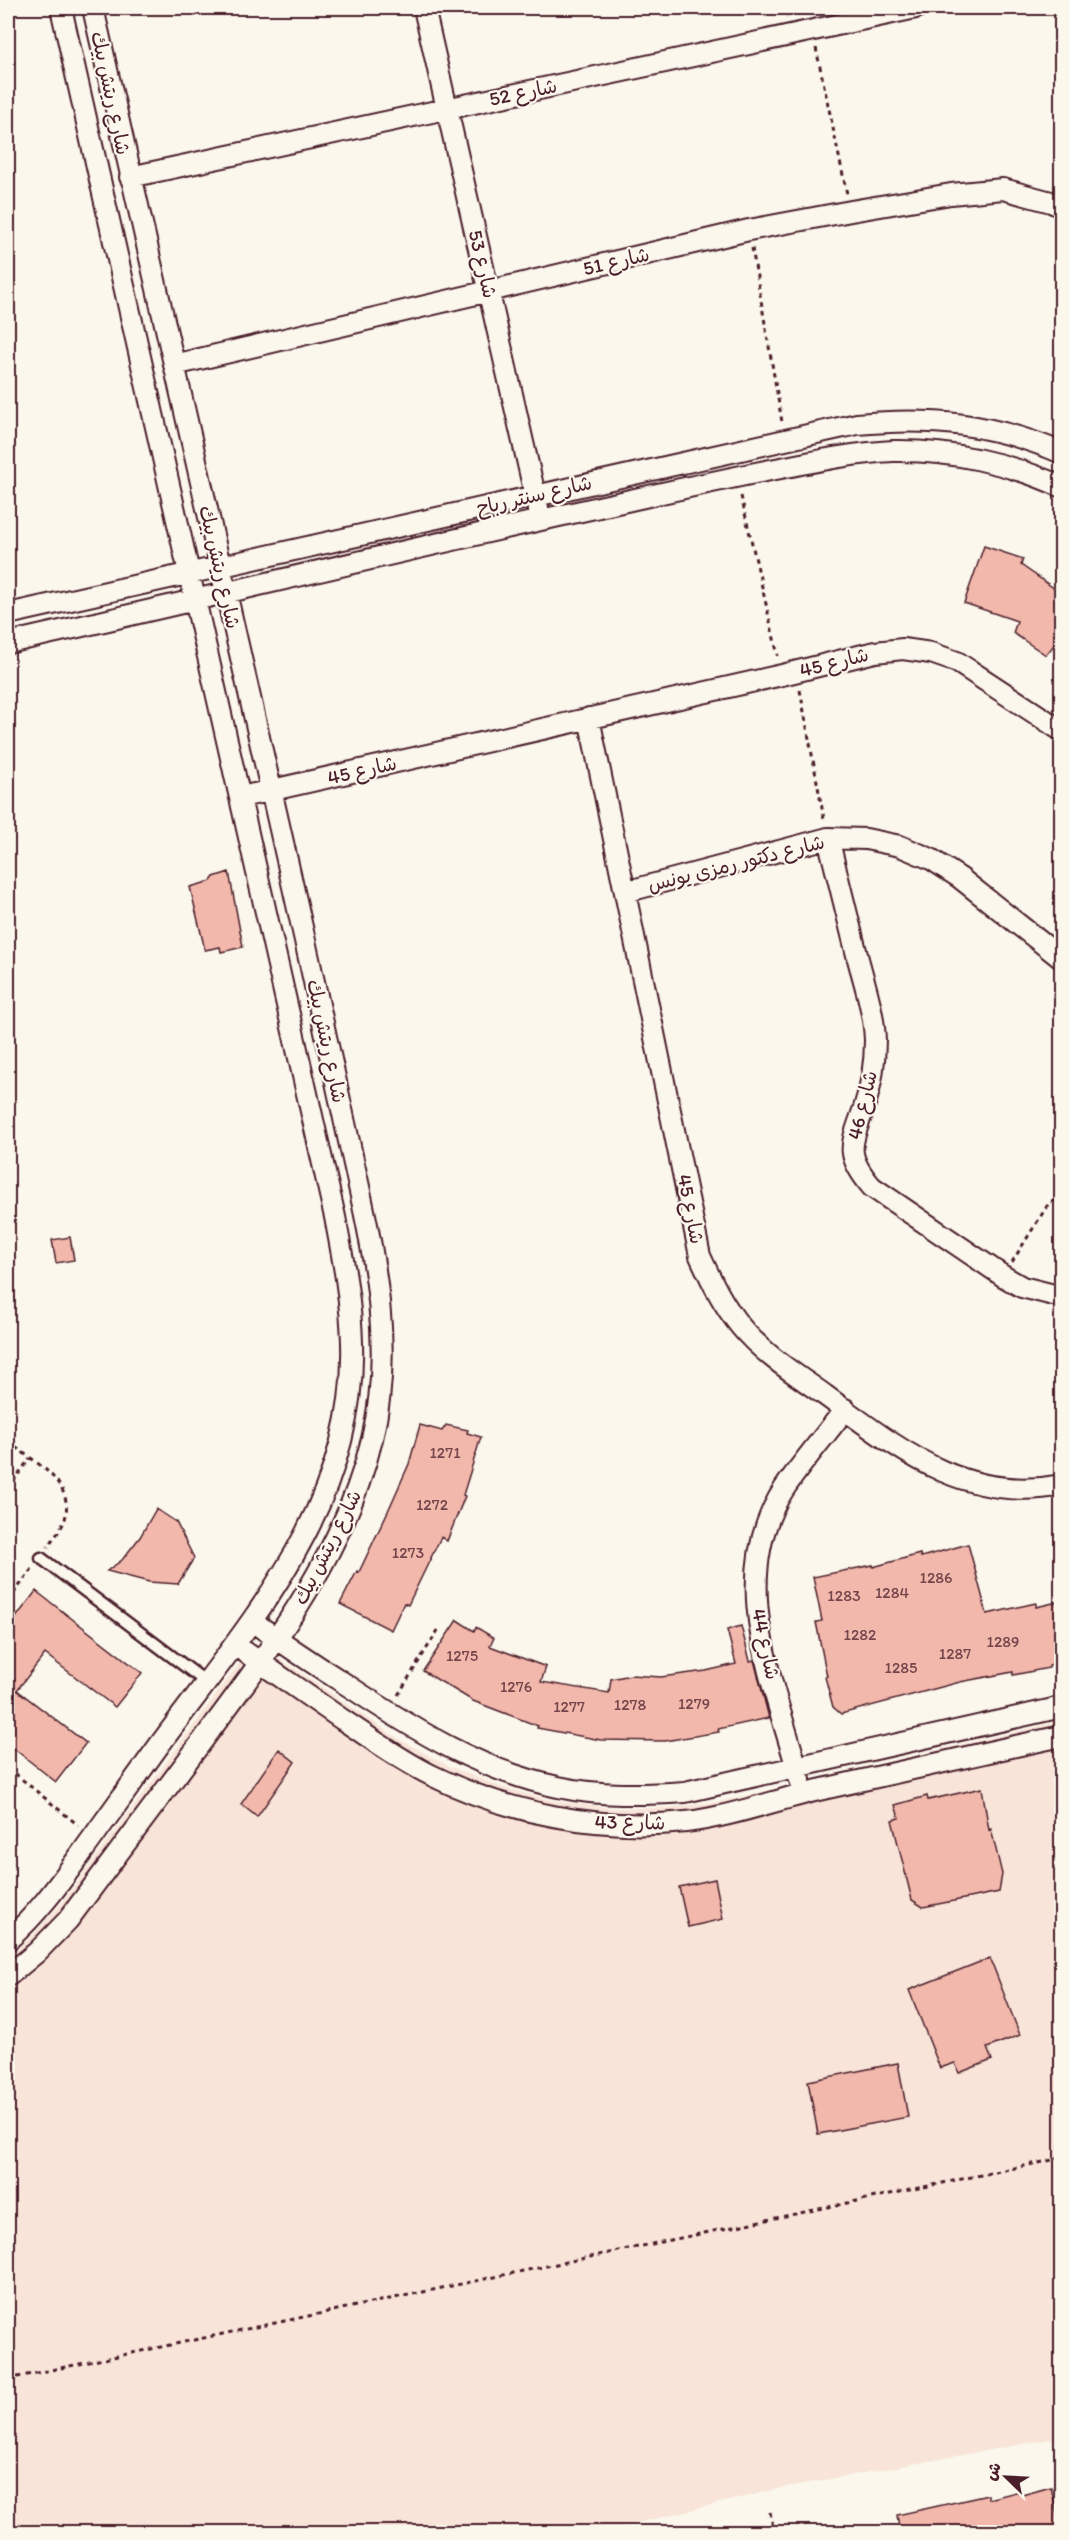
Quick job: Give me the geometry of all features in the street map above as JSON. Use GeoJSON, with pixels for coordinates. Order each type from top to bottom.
{"type":"FeatureCollection","features":[{"type":"Feature","properties":{"kind":"street","name":"شارع ريتش بيك"},"geometry":{"type":"LineString","coordinates":[[8,1940],[48,1900],[235,1645],[296,1554],[316,1515],[343,1431],[352,1345],[349,1301],[335,1217],[61,8]]}},
{"type":"Feature","properties":{"kind":"street","name":"شارع ريتش بيك"},"geometry":{"type":"LineString","coordinates":[[8,1976],[37,1952],[68,1920],[277,1639],[309,1588],[335,1540],[358,1489],[373,1436],[382,1381],[382,1324],[369,1230],[93,8]]}},
{"type":"Feature","properties":{"kind":"street","name":"شارع 53"},"geometry":{"type":"LineString","coordinates":[[424,8],[541,520]]}},
{"type":"Feature","properties":{"kind":"street","name":"شارع 52"},"geometry":{"type":"LineString","coordinates":[[130,177],[916,8]]}},
{"type":"Feature","properties":{"kind":"street","name":"شارع 51"},"geometry":{"type":"LineString","coordinates":[[174,365],[749,230],[851,211],[951,194],[1003,189],[1062,207]]}},
{"type":"Feature","properties":{"kind":"street","name":"شارع سنتر رباح"},"geometry":{"type":"LineString","coordinates":[[8,614],[857,424],[902,420],[946,422],[990,429],[1033,441],[1062,453]]}},
{"type":"Feature","properties":{"kind":"street","name":"شارع سنتر رباح"},"geometry":{"type":"LineString","coordinates":[[8,643],[737,476],[856,454],[896,451],[935,453],[975,459],[1013,468],[1062,487]]}},
{"type":"Feature","properties":{"kind":"street","name":"شارع 45"},"geometry":{"type":"LineString","coordinates":[[241,797],[789,674],[875,652],[903,649],[931,653],[957,662],[1062,731]]}},
{"type":"Feature","properties":{"kind":"street","name":"شارع 45"},"geometry":{"type":"LineString","coordinates":[[589,718],[700,1256],[718,1295],[742,1329],[773,1358],[894,1446],[930,1467],[970,1481],[1012,1488],[1062,1485]]}},
{"type":"Feature","properties":{"kind":"street","name":"شارع دكتور رمزى يونس"},"geometry":{"type":"LineString","coordinates":[[625,892],[828,838],[877,841],[900,846],[932,859],[960,878],[1062,959]]}},
{"type":"Feature","properties":{"kind":"street","name":"شارع 46"},"geometry":{"type":"LineString","coordinates":[[828,838],[870,1005],[875,1040],[872,1075],[863,1109],[855,1127],[851,1150],[858,1171],[873,1187],[1003,1276],[1022,1287],[1042,1294],[1062,1297]]}},
{"type":"Feature","properties":{"kind":"street","name":"شارع 44"},"geometry":{"type":"LineString","coordinates":[[803,1793],[759,1629],[756,1594],[758,1558],[767,1523],[783,1490],[845,1409]]}},
{"type":"Feature","properties":{"kind":"street","name":"شارع 43"},"geometry":{"type":"LineString","coordinates":[[252,1621],[388,1712],[479,1763],[559,1788],[601,1793],[643,1795],[685,1792],[1062,1707]]}},
{"type":"Feature","properties":{"kind":"street","name":"شارع 43"},"geometry":{"type":"LineString","coordinates":[[235,1645],[393,1754],[441,1780],[513,1807],[556,1817],[600,1823],[688,1822],[803,1793],[1062,1736]]}},
{"type":"Feature","properties":{"kind":"lane"},"geometry":{"type":"LineString","coordinates":[[40,1558],[206,1682]]}},
{"type":"Feature","properties":{"kind":"path"},"geometry":{"type":"LineString","coordinates":[[812,30],[851,211]]}},
{"type":"Feature","properties":{"kind":"path"},"geometry":{"type":"LineString","coordinates":[[749,230],[784,439]]}},
{"type":"Feature","properties":{"kind":"path"},"geometry":{"type":"LineString","coordinates":[[737,476],[789,674],[828,838]]}},
{"type":"Feature","properties":{"kind":"path"},"geometry":{"type":"LineString","coordinates":[[1003,1276],[1049,1203],[1062,1198]]}},
{"type":"Feature","properties":{"kind":"path"},"geometry":{"type":"LineString","coordinates":[[8,1442],[51,1474],[62,1487],[66,1503],[65,1520],[40,1558],[9,1595],[8,1601]]}},
{"type":"Feature","properties":{"kind":"path"},"geometry":{"type":"LineString","coordinates":[[8,1489],[30,1458]]}},
{"type":"Feature","properties":{"kind":"path"},"geometry":{"type":"LineString","coordinates":[[388,1712],[440,1627]]}},
{"type":"Feature","properties":{"kind":"path"},"geometry":{"type":"LineString","coordinates":[[8,1768],[93,1837]]}},
{"type":"Feature","properties":{"kind":"path"},"geometry":{"type":"LineString","coordinates":[[8,2379],[1062,2158]]}},
{"type":"Feature","properties":{"kind":"path"},"geometry":{"type":"LineString","coordinates":[[770,2512],[774,2532]]}},
{"type":"Feature","properties":{"kind":"shaded area"},"geometry":{"type":"Polygon","coordinates":[[[255,1642],[399,1739],[448,1766],[501,1787],[555,1801],[611,1808],[667,1808],[723,1801],[1061,1721],[1061,2437],[781,2488],[600,2532],[8,2532],[8,1957],[30,1938],[62,1903],[255,1642]]]}},
{"type":"Feature","properties":{"kind":"building"},"geometry":{"type":"Polygon","coordinates":[[[984,546],[1023,559],[1021,565],[1062,594],[1062,635],[1046,655],[1013,633],[1017,621],[964,603],[984,546]]]}},
{"type":"Feature","properties":{"kind":"building"},"geometry":{"type":"Polygon","coordinates":[[[229,872],[243,947],[221,952],[220,947],[205,950],[190,887],[211,881],[214,877],[229,872]]]}},
{"type":"Feature","properties":{"kind":"building"},"geometry":{"type":"Polygon","coordinates":[[[70,1237],[74,1260],[56,1263],[52,1240],[70,1237]]]}},
{"type":"Feature","properties":{"kind":"building"},"geometry":{"type":"Polygon","coordinates":[[[420,1425],[442,1431],[446,1425],[468,1430],[467,1433],[481,1437],[463,1495],[465,1496],[447,1541],[441,1537],[408,1605],[404,1603],[391,1630],[340,1604],[357,1571],[359,1572],[388,1511],[409,1464],[420,1425]]]}},
{"type":"Feature","properties":{"kind":"building"},"geometry":{"type":"Polygon","coordinates":[[[156,1509],[176,1522],[194,1558],[178,1584],[149,1582],[107,1571],[122,1560],[140,1537],[156,1509]]]}},
{"type":"Feature","properties":{"kind":"building"},"geometry":{"type":"Polygon","coordinates":[[[968,1544],[987,1614],[1036,1603],[1036,1607],[1062,1601],[1062,1662],[1049,1666],[1049,1668],[960,1682],[841,1714],[833,1707],[825,1677],[827,1676],[816,1622],[822,1621],[813,1577],[873,1565],[873,1567],[920,1554],[921,1557],[968,1544]]]}},
{"type":"Feature","properties":{"kind":"building"},"geometry":{"type":"Polygon","coordinates":[[[36,1591],[142,1673],[115,1707],[45,1654],[17,1690],[86,1743],[56,1782],[8,1744],[8,1628],[36,1591]]]}},
{"type":"Feature","properties":{"kind":"building"},"geometry":{"type":"Polygon","coordinates":[[[457,1620],[474,1631],[476,1627],[494,1638],[490,1646],[546,1667],[541,1682],[609,1693],[611,1679],[631,1675],[661,1677],[736,1664],[727,1630],[741,1626],[750,1661],[754,1660],[769,1718],[718,1729],[719,1732],[665,1741],[601,1740],[537,1728],[538,1726],[473,1701],[423,1671],[457,1620]]]}},
{"type":"Feature","properties":{"kind":"building"},"geometry":{"type":"Polygon","coordinates":[[[279,1749],[295,1762],[257,1817],[241,1804],[279,1749]]]}},
{"type":"Feature","properties":{"kind":"building"},"geometry":{"type":"Polygon","coordinates":[[[982,1788],[989,1830],[991,1829],[1002,1874],[999,1892],[923,1907],[912,1900],[892,1820],[899,1818],[895,1805],[927,1796],[928,1800],[982,1788]]]}},
{"type":"Feature","properties":{"kind":"building"},"geometry":{"type":"Polygon","coordinates":[[[715,1879],[723,1919],[688,1927],[679,1887],[715,1879]]]}},
{"type":"Feature","properties":{"kind":"building"},"geometry":{"type":"Polygon","coordinates":[[[990,1958],[1020,2035],[987,2048],[992,2060],[959,2073],[955,2063],[940,2068],[909,1990],[990,1958]]]}},
{"type":"Feature","properties":{"kind":"building"},"geometry":{"type":"Polygon","coordinates":[[[898,2063],[908,2117],[818,2134],[808,2081],[898,2063]]]}},
{"type":"Feature","properties":{"kind":"building"},"geometry":{"type":"Polygon","coordinates":[[[1051,2487],[1061,2532],[900,2532],[897,2515],[988,2495],[988,2499],[1020,2491],[1022,2495],[1051,2487]]]}}]}
